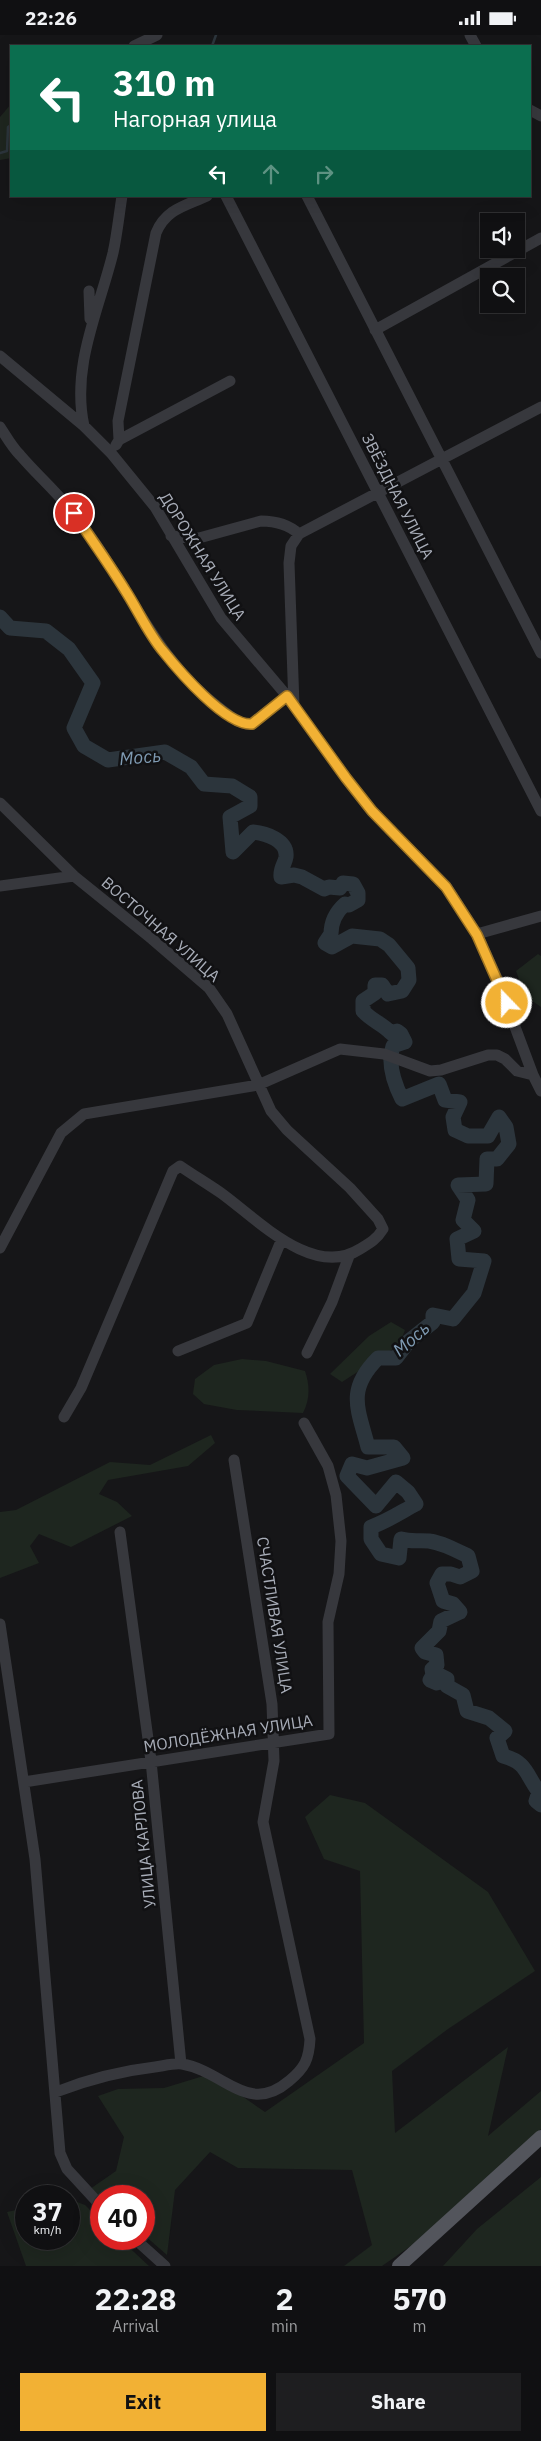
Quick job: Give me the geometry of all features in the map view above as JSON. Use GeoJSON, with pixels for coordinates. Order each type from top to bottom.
{"type":"FeatureCollection","features":[{"type":"Feature","properties":{"kind":"main road"},"geometry":{"type":"LineString","coordinates":[[400,2266],[541,2137]]}},
{"type":"Feature","properties":{"kind":"street"},"geometry":{"type":"LineString","coordinates":[[136,45],[149,37]]}},
{"type":"Feature","properties":{"kind":"street"},"geometry":{"type":"LineString","coordinates":[[84,426],[81,409],[84,357],[90,326],[113,253],[122,197]]}},
{"type":"Feature","properties":{"kind":"street"},"geometry":{"type":"LineString","coordinates":[[119,440],[118,421],[156,233],[162,219],[172,212],[205,197]]}},
{"type":"Feature","properties":{"kind":"street","name":"ЗВЁЗДНАЯ УЛИЦА"},"geometry":{"type":"LineString","coordinates":[[227,197],[541,811]]}},
{"type":"Feature","properties":{"kind":"street"},"geometry":{"type":"LineString","coordinates":[[310,197],[440,459],[541,653]]}},
{"type":"Feature","properties":{"kind":"street"},"geometry":{"type":"LineString","coordinates":[[375,330],[541,238]]}},
{"type":"Feature","properties":{"kind":"street"},"geometry":{"type":"LineString","coordinates":[[89,291],[90,326]]}},
{"type":"Feature","properties":{"kind":"street","name":"ДОРОЖНАЯ УЛИЦА"},"geometry":{"type":"LineString","coordinates":[[0,356],[84,426],[111,453],[155,507],[221,618],[287,696],[372,811],[446,887],[477,935],[496,976],[533,1075],[540,1088]]}},
{"type":"Feature","properties":{"kind":"street"},"geometry":{"type":"LineString","coordinates":[[111,453],[119,440],[230,381]]}},
{"type":"Feature","properties":{"kind":"street"},"geometry":{"type":"LineString","coordinates":[[294,706],[289,563],[292,546],[299,534],[541,407]]}},
{"type":"Feature","properties":{"kind":"street"},"geometry":{"type":"LineString","coordinates":[[0,427],[18,454],[74,513],[125,589],[162,650],[201,695],[245,725],[252,724],[287,696]]}},
{"type":"Feature","properties":{"kind":"street"},"geometry":{"type":"LineString","coordinates":[[171,535],[199,538],[262,521],[272,521],[293,528],[299,534]]}},
{"type":"Feature","properties":{"kind":"street","name":"ВОСТОЧНАЯ УЛИЦА"},"geometry":{"type":"LineString","coordinates":[[0,803],[74,876],[209,988],[227,1014],[258,1085],[272,1111],[287,1130],[350,1188],[378,1219],[383,1229],[378,1238],[349,1256]]}},
{"type":"Feature","properties":{"kind":"street"},"geometry":{"type":"LineString","coordinates":[[0,886],[74,876]]}},
{"type":"Feature","properties":{"kind":"street"},"geometry":{"type":"LineString","coordinates":[[477,935],[541,916]]}},
{"type":"Feature","properties":{"kind":"street"},"geometry":{"type":"LineString","coordinates":[[0,1248],[61,1133],[84,1114],[258,1085],[340,1049],[384,1054],[430,1071],[440,1070],[488,1055],[497,1055],[505,1059],[517,1071],[533,1075]]}},
{"type":"Feature","properties":{"kind":"street"},"geometry":{"type":"LineString","coordinates":[[64,1417],[82,1388],[173,1171],[180,1166],[220,1193],[281,1241],[305,1252],[326,1256],[349,1256],[332,1302],[307,1353]]}},
{"type":"Feature","properties":{"kind":"street"},"geometry":{"type":"LineString","coordinates":[[178,1351],[246,1323],[281,1241]]}},
{"type":"Feature","properties":{"kind":"street","name":"МОЛОДЁЖНАЯ УЛИЦА"},"geometry":{"type":"LineString","coordinates":[[24,1782],[329,1733],[328,1622],[339,1575],[341,1541],[336,1495],[328,1466],[304,1423]]}},
{"type":"Feature","properties":{"kind":"street","name":"СЧАСТЛИВАЯ УЛИЦА"},"geometry":{"type":"LineString","coordinates":[[181,2064],[211,2074],[245,2093],[259,2096],[280,2089],[297,2075],[309,2058],[310,2039],[264,1822],[274,1761],[272,1704],[234,1460]]}},
{"type":"Feature","properties":{"kind":"street","name":"УЛИЦА КАРЛОВА"},"geometry":{"type":"LineString","coordinates":[[120,1532],[151,1761],[181,2064]]}},
{"type":"Feature","properties":{"kind":"street"},"geometry":{"type":"LineString","coordinates":[[0,1624],[35,1859],[60,2153],[67,2169],[90,2194]]}},
{"type":"Feature","properties":{"kind":"street"},"geometry":{"type":"LineString","coordinates":[[56,2092],[86,2080],[121,2071],[181,2064]]}},
{"type":"Feature","properties":{"kind":"street"},"geometry":{"type":"LineString","coordinates":[[147,2250],[165,2266]]}},
{"type":"Feature","properties":{"kind":"shaded area"},"geometry":{"type":"Polygon","coordinates":[[[10,105],[10,158],[0,160],[0,117],[10,105]]]}},
{"type":"Feature","properties":{"kind":"shaded area"},"geometry":{"type":"Polygon","coordinates":[[[538,954],[541,956],[541,1007],[525,996],[516,971],[538,954]]]}},
{"type":"Feature","properties":{"kind":"shaded area"},"geometry":{"type":"Polygon","coordinates":[[[391,1322],[405,1330],[399,1345],[342,1382],[330,1374],[369,1336],[391,1322]]]}},
{"type":"Feature","properties":{"kind":"shaded area"},"geometry":{"type":"Polygon","coordinates":[[[242,1359],[266,1361],[305,1371],[308,1392],[307,1403],[303,1413],[237,1410],[204,1404],[193,1394],[195,1379],[214,1365],[242,1359]]]}},
{"type":"Feature","properties":{"kind":"shaded area"},"geometry":{"type":"Polygon","coordinates":[[[211,1435],[215,1443],[188,1466],[108,1480],[99,1494],[117,1502],[132,1516],[71,1547],[39,1534],[30,1546],[39,1563],[0,1578],[0,1512],[16,1510],[110,1462],[150,1465],[211,1435]]]}},
{"type":"Feature","properties":{"kind":"shaded area"},"geometry":{"type":"Polygon","coordinates":[[[330,1795],[365,1803],[488,1892],[535,1971],[448,2029],[392,2071],[395,2133],[508,2047],[488,2136],[541,2091],[541,2129],[425,2236],[382,2266],[344,2266],[372,2245],[352,2170],[238,2168],[210,2152],[175,2190],[167,2255],[155,2245],[155,2185],[96,2185],[116,2171],[124,2137],[98,2096],[118,2089],[164,2088],[210,2074],[265,2112],[364,2043],[360,1871],[324,1859],[305,1817],[330,1795]]]}},
{"type":"Feature","properties":{"kind":"shaded area"},"geometry":{"type":"Polygon","coordinates":[[[541,2177],[541,2266],[443,2266],[477,2229],[541,2177]]]}},
{"type":"Feature","properties":{"kind":"shaded area"},"geometry":{"type":"Polygon","coordinates":[[[80,2203],[90,2210],[90,2250],[132,2250],[149,2266],[26,2266],[20,2250],[80,2250],[80,2203]]]}},
{"type":"Feature","properties":{"kind":"shaded area"},"geometry":{"type":"Polygon","coordinates":[[[15,2210],[15,2235],[7,2212],[15,2210]]]}},
{"type":"Feature","properties":{"kind":"waterway"},"geometry":{"type":"LineString","coordinates":[[212,45],[216,35]]}},
{"type":"Feature","properties":{"kind":"waterway"},"geometry":{"type":"LineString","coordinates":[[0,153],[7,151],[8,127],[10,126]]}},
{"type":"Feature","properties":{"kind":"waterway","name":"Мось"},"geometry":{"type":"LineString","coordinates":[[0,617],[10,628],[46,631],[69,649],[93,683],[74,728],[84,746],[108,760],[165,752],[191,767],[204,784],[232,786],[250,797],[250,806],[230,817],[233,852],[253,832],[264,834],[280,842],[286,851],[281,877],[294,875],[302,877],[324,889],[329,887],[340,888],[343,883],[353,884],[358,893],[358,900],[349,905],[345,904],[339,910],[333,921],[331,934],[325,943],[332,947],[352,936],[380,939],[389,945],[408,968],[409,980],[402,991],[388,994],[382,985],[375,985],[375,993],[363,1001],[363,1011],[366,1014],[391,1033],[397,1031],[405,1042],[393,1046],[391,1053],[394,1080],[402,1099],[439,1084],[445,1100],[460,1102],[453,1117],[455,1130],[468,1136],[488,1136],[499,1117],[506,1127],[509,1144],[497,1159],[487,1159],[486,1184],[458,1185],[468,1200],[463,1220],[474,1231],[457,1239],[459,1259],[484,1261],[474,1293],[453,1319],[433,1315],[433,1322],[409,1341],[396,1358],[378,1358],[368,1369],[358,1390],[358,1411],[368,1447],[394,1447],[403,1458],[367,1468],[352,1464],[347,1476],[376,1506],[396,1482],[408,1492],[416,1504],[371,1527],[371,1539],[381,1554],[399,1558],[401,1539],[434,1542],[468,1556],[472,1571],[460,1577],[442,1574],[437,1583],[443,1601],[453,1604],[460,1612],[441,1621],[439,1631],[422,1648],[425,1652],[436,1655],[437,1665],[432,1669],[433,1675],[430,1680],[437,1683],[441,1676],[447,1679],[447,1686],[463,1695],[467,1711],[489,1718],[505,1731],[497,1738],[503,1756],[522,1766],[539,1792],[536,1801],[541,1805]]}},
{"type":"Feature","properties":{"kind":"route"},"geometry":{"type":"LineString","coordinates":[[74,513],[125,589],[162,650],[201,695],[245,725],[252,724],[287,696],[372,811],[446,887],[477,935],[507,1003]]}}]}
